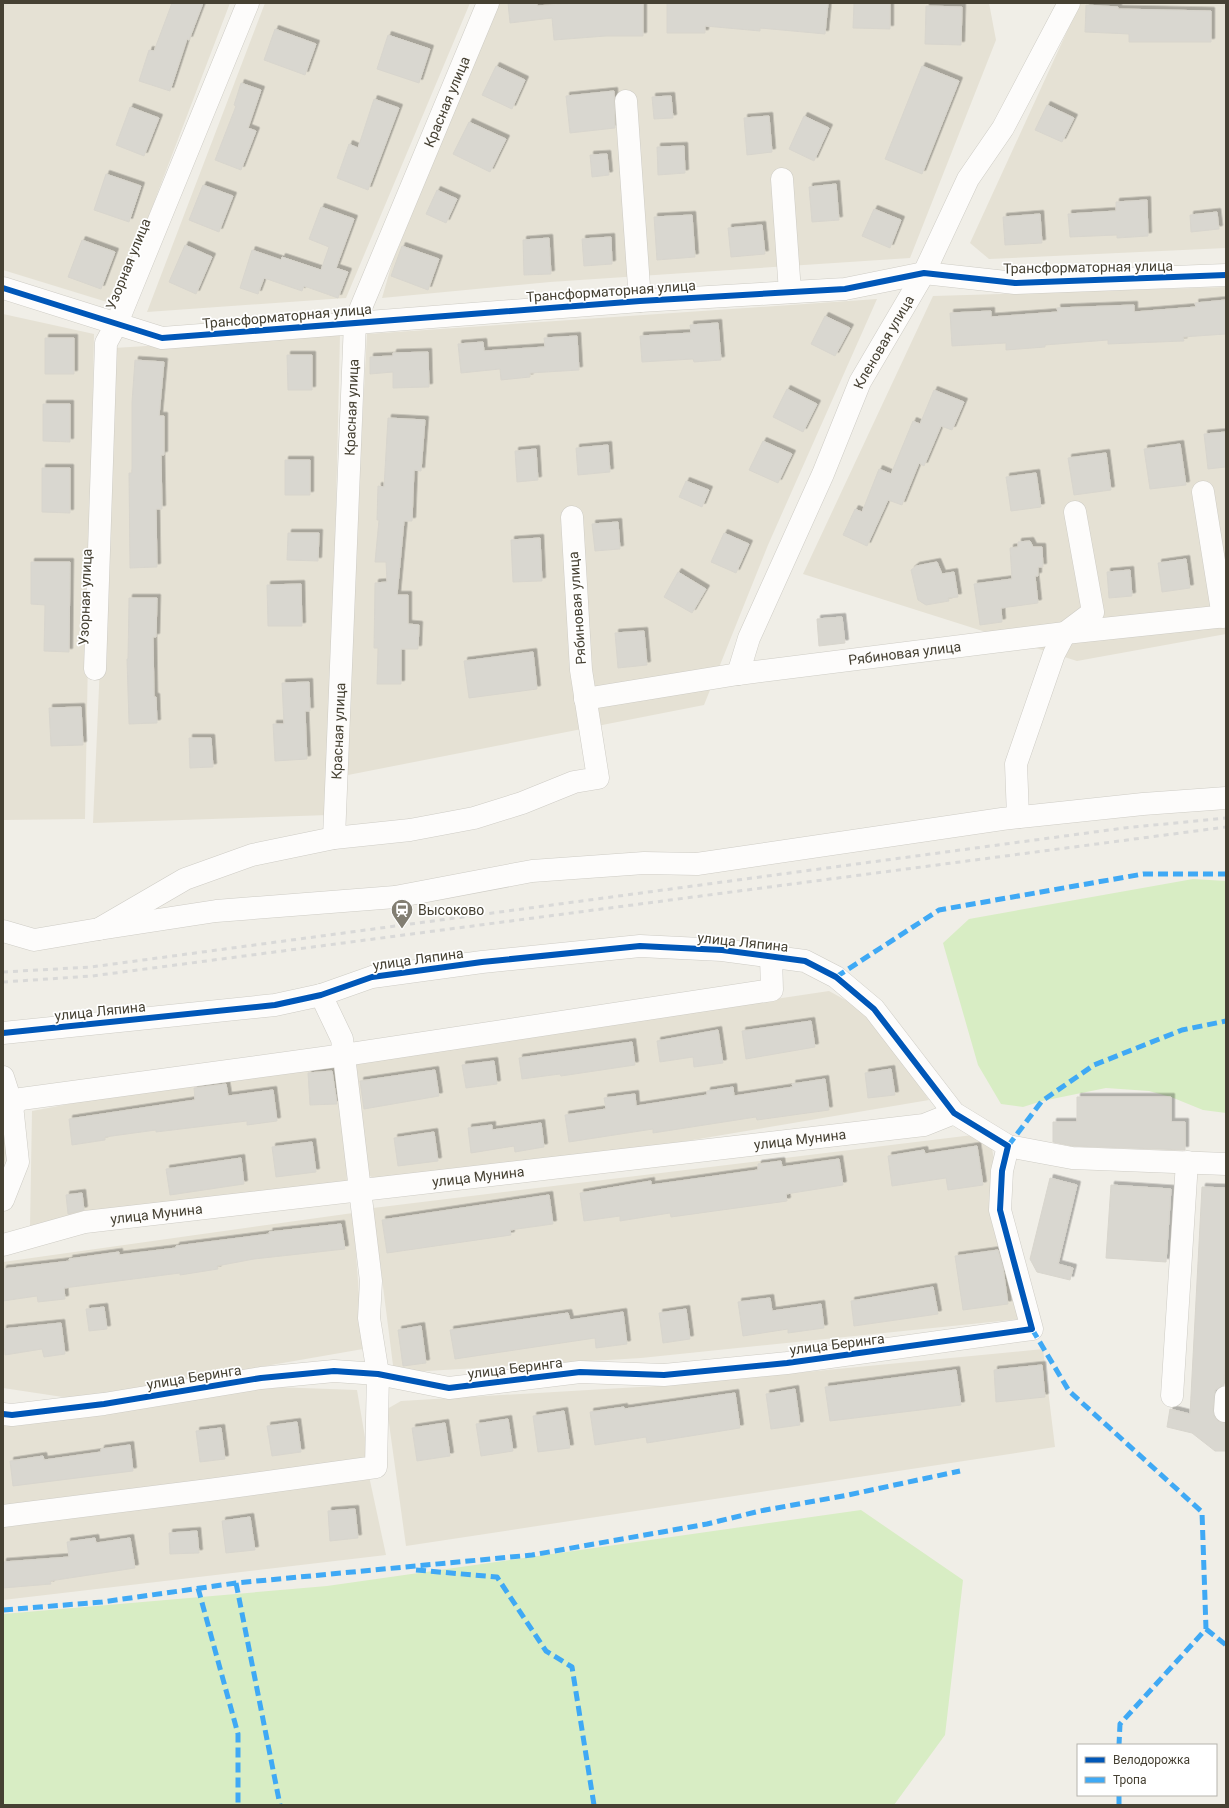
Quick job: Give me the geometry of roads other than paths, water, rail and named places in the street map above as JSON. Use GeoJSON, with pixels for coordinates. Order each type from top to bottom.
{"type":"FeatureCollection","features":[{"type":"Feature","properties":{"kind":"street","name":"Узорная улица"},"geometry":{"type":"LineString","coordinates":[[95,669],[106,343],[117,323],[248,3]]}},
{"type":"Feature","properties":{"kind":"street","name":"Красная улица"},"geometry":{"type":"LineString","coordinates":[[334,838],[354,322],[488,3]]}},
{"type":"Feature","properties":{"kind":"street","name":"Кленовая улица"},"geometry":{"type":"LineString","coordinates":[[738,674],[749,638],[824,474],[860,382],[924,273],[968,179],[1003,128],[1069,3]]}},
{"type":"Feature","properties":{"kind":"street"},"geometry":{"type":"LineString","coordinates":[[626,101],[640,301]]}},
{"type":"Feature","properties":{"kind":"street"},"geometry":{"type":"LineString","coordinates":[[782,179],[790,292]]}},
{"type":"Feature","properties":{"kind":"street","name":"Трансформаторная улица"},"geometry":{"type":"LineString","coordinates":[[3,288],[162,338],[640,301],[845,289],[924,273],[1015,283],[1226,275]]}},
{"type":"Feature","properties":{"kind":"street"},"geometry":{"type":"LineString","coordinates":[[1203,492],[1224,617]]}},
{"type":"Feature","properties":{"kind":"street"},"geometry":{"type":"LineString","coordinates":[[1018,817],[1016,764],[1054,654],[1065,633],[1092,612],[1075,512]]}},
{"type":"Feature","properties":{"kind":"street","name":"Рябиновая улица"},"geometry":{"type":"LineString","coordinates":[[334,838],[410,830],[474,818],[522,803],[574,782],[598,778],[581,670],[572,517]]}},
{"type":"Feature","properties":{"kind":"street","name":"Рябиновая улица"},"geometry":{"type":"LineString","coordinates":[[585,699],[738,674],[1065,633],[1224,617]]}},
{"type":"Feature","properties":{"kind":"street"},"geometry":{"type":"LineString","coordinates":[[3,931],[34,940],[216,911],[395,897],[532,871],[644,862],[697,864],[1018,817],[1143,804],[1226,798]]}},
{"type":"Feature","properties":{"kind":"street"},"geometry":{"type":"LineString","coordinates":[[99,929],[185,879],[252,855],[334,838]]}},
{"type":"Feature","properties":{"kind":"street","name":"улица Ляпина"},"geometry":{"type":"LineString","coordinates":[[3,1033],[274,1005],[321,995],[372,977],[482,962],[640,946],[722,950],[804,961],[836,977],[874,1009],[954,1113]]}},
{"type":"Feature","properties":{"kind":"street"},"geometry":{"type":"LineString","coordinates":[[12,1105],[21,1099],[344,1055],[772,990],[772,957]]}},
{"type":"Feature","properties":{"kind":"street"},"geometry":{"type":"LineString","coordinates":[[3,1516],[376,1467],[378,1374],[370,1318],[370,1281],[360,1190],[342,1040],[321,995]]}},
{"type":"Feature","properties":{"kind":"street"},"geometry":{"type":"LineString","coordinates":[[3,1077],[12,1105],[18,1162],[3,1200]]}},
{"type":"Feature","properties":{"kind":"street"},"geometry":{"type":"LineString","coordinates":[[954,1113],[1008,1146],[1072,1158],[1226,1164]]}},
{"type":"Feature","properties":{"kind":"street","name":"улица Мунина"},"geometry":{"type":"LineString","coordinates":[[3,1244],[85,1222],[924,1125],[954,1113]]}},
{"type":"Feature","properties":{"kind":"street","name":"улица Беринга"},"geometry":{"type":"LineString","coordinates":[[3,1414],[12,1415],[104,1404],[261,1378],[334,1371],[378,1374],[449,1388],[580,1372],[664,1375],[872,1352],[1032,1329],[1000,1210],[1002,1171],[1008,1146]]}},
{"type":"Feature","properties":{"kind":"street"},"geometry":{"type":"LineString","coordinates":[[1172,1396],[1187,1162]]}},
{"type":"Feature","properties":{"kind":"railway"},"geometry":{"type":"LineString","coordinates":[[3,972],[91,967],[1124,828],[1226,818]]}},
{"type":"Feature","properties":{"kind":"railway"},"geometry":{"type":"LineString","coordinates":[[3,982],[92,976],[1226,827]]}},
{"type":"Feature","properties":{"kind":"place","name":"Высоково"},"geometry":{"type":"Point","coordinates":[402,930]}}]}
